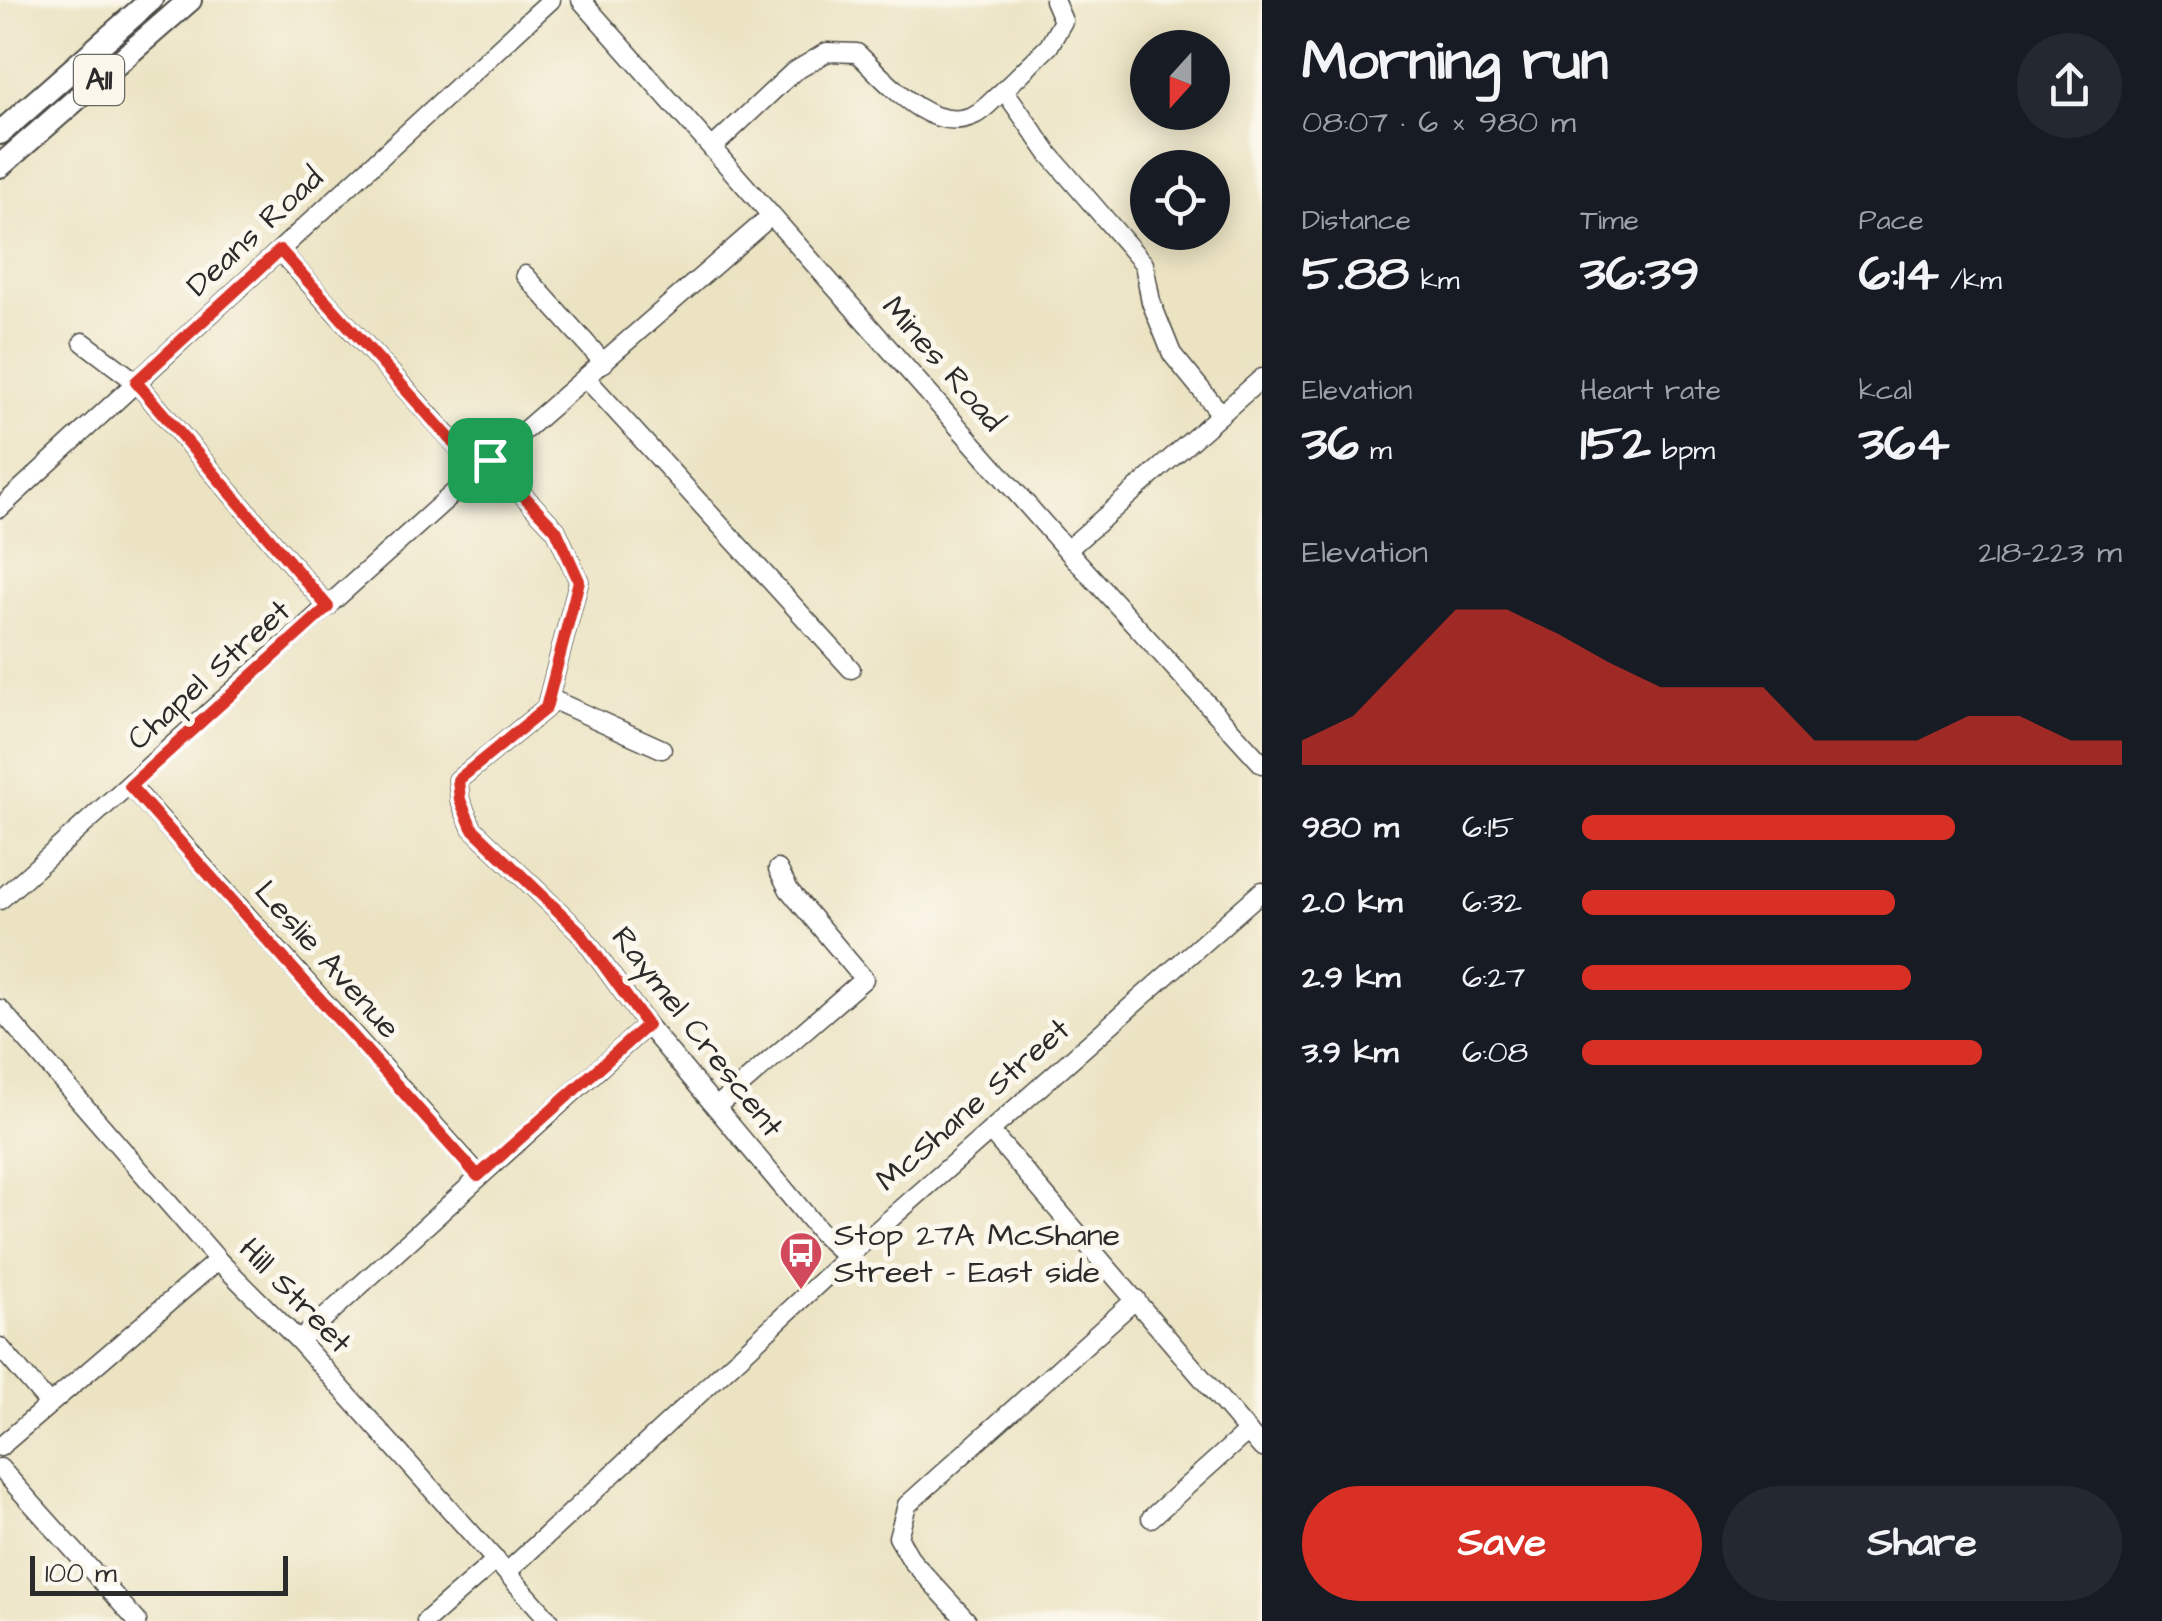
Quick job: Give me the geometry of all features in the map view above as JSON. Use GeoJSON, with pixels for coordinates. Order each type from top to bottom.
{"type":"FeatureCollection","features":[{"type":"Feature","properties":{"kind":"main road","name":"A11"},"geometry":{"type":"LineString","coordinates":[[0,133],[150,0]]}},
{"type":"Feature","properties":{"kind":"main road","name":"A11"},"geometry":{"type":"LineString","coordinates":[[0,166],[183,2]]}},
{"type":"Feature","properties":{"kind":"street","name":"Deans Road"},"geometry":{"type":"LineString","coordinates":[[0,508],[551,0]]}},
{"type":"Feature","properties":{"kind":"street","name":"Mines Road"},"geometry":{"type":"LineString","coordinates":[[581,0],[1067,550],[1262,764]]}},
{"type":"Feature","properties":{"kind":"street"},"geometry":{"type":"LineString","coordinates":[[712,148],[792,73],[827,52],[857,52],[920,110],[951,119],[974,115],[1049,46],[1063,21],[1054,0]]}},
{"type":"Feature","properties":{"kind":"street"},"geometry":{"type":"LineString","coordinates":[[1004,90],[1048,154],[1144,264],[1151,302],[1172,354],[1221,414]]}},
{"type":"Feature","properties":{"kind":"street","name":"Chapel Street"},"geometry":{"type":"LineString","coordinates":[[0,900],[484,465],[772,215]]}},
{"type":"Feature","properties":{"kind":"street","name":"Raymel Crescent"},"geometry":{"type":"LineString","coordinates":[[280,250],[484,465],[556,530],[579,581],[546,708],[458,780],[460,800],[472,828],[579,931],[647,1025],[821,1233],[847,1257]]}},
{"type":"Feature","properties":{"kind":"street"},"geometry":{"type":"LineString","coordinates":[[525,275],[604,363]]}},
{"type":"Feature","properties":{"kind":"street"},"geometry":{"type":"LineString","coordinates":[[83,342],[136,382],[328,607]]}},
{"type":"Feature","properties":{"kind":"street"},"geometry":{"type":"LineString","coordinates":[[586,378],[851,669]]}},
{"type":"Feature","properties":{"kind":"street"},"geometry":{"type":"LineString","coordinates":[[1067,550],[1262,378]]}},
{"type":"Feature","properties":{"kind":"street"},"geometry":{"type":"LineString","coordinates":[[549,698],[662,749]]}},
{"type":"Feature","properties":{"kind":"street","name":"Leslie Avenue"},"geometry":{"type":"LineString","coordinates":[[130,786],[478,1176]]}},
{"type":"Feature","properties":{"kind":"street"},"geometry":{"type":"LineString","coordinates":[[716,1106],[864,979],[789,890],[778,869]]}},
{"type":"Feature","properties":{"kind":"street","name":"McShane Street"},"geometry":{"type":"LineString","coordinates":[[426,1621],[501,1566],[990,1130],[1258,903]]}},
{"type":"Feature","properties":{"kind":"street","name":"Hill Street"},"geometry":{"type":"LineString","coordinates":[[0,1009],[218,1260],[299,1341],[550,1621]]}},
{"type":"Feature","properties":{"kind":"street"},"geometry":{"type":"LineString","coordinates":[[299,1341],[647,1025]]}},
{"type":"Feature","properties":{"kind":"street"},"geometry":{"type":"LineString","coordinates":[[990,1130],[1262,1448]]}},
{"type":"Feature","properties":{"kind":"street"},"geometry":{"type":"LineString","coordinates":[[0,1448],[218,1260]]}},
{"type":"Feature","properties":{"kind":"street"},"geometry":{"type":"LineString","coordinates":[[967,1621],[912,1561],[898,1537],[907,1504],[1136,1299]]}},
{"type":"Feature","properties":{"kind":"street"},"geometry":{"type":"LineString","coordinates":[[0,1347],[49,1404]]}},
{"type":"Feature","properties":{"kind":"street"},"geometry":{"type":"LineString","coordinates":[[1151,1518],[1248,1432]]}},
{"type":"Feature","properties":{"kind":"street"},"geometry":{"type":"LineString","coordinates":[[0,1468],[137,1621]]}},
{"type":"Feature","properties":{"kind":"place","name":"Stop 27A McShane Street - East side"},"geometry":{"type":"Point","coordinates":[801,1291]}},
{"type":"Feature","properties":{"kind":"route"},"geometry":{"type":"LineString","coordinates":[[280,250],[478,470],[490,460],[556,530],[579,581],[546,708],[458,780],[460,800],[472,828],[579,931],[647,1025],[478,1176],[130,786],[328,607],[136,382],[280,250]]}}]}
